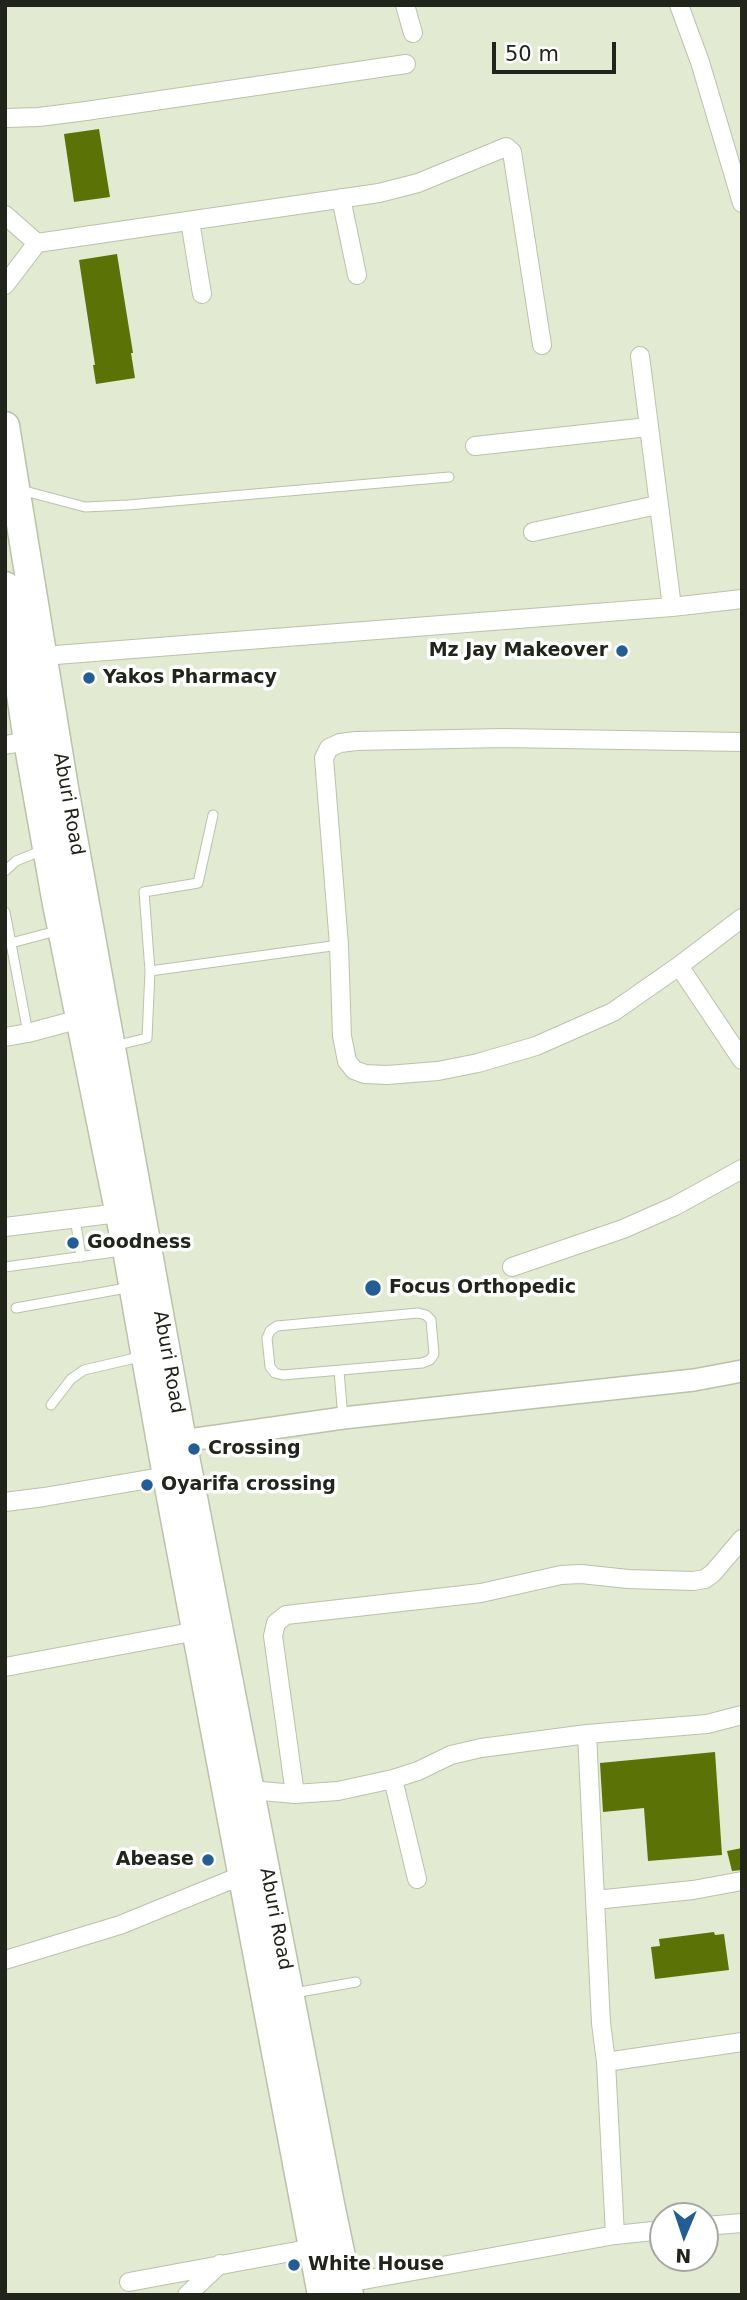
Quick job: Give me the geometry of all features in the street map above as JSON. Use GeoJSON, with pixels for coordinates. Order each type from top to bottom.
{"type":"FeatureCollection","features":[{"type":"Feature","properties":{"kind":"highway","name":"Aburi Road"},"geometry":{"type":"LineString","coordinates":[[5,426],[64,788],[120,1213],[133,1287],[313,2248],[339,2291]]}},
{"type":"Feature","properties":{"kind":"highway","name":"Aburi Road"},"geometry":{"type":"LineString","coordinates":[[5,586],[17,743],[48,848],[80,1019],[99,1050],[183,1441],[289,1994],[339,2291]]}},
{"type":"Feature","properties":{"kind":"street"},"geometry":{"type":"LineString","coordinates":[[405,5],[412,33]]}},
{"type":"Feature","properties":{"kind":"street"},"geometry":{"type":"LineString","coordinates":[[679,5],[700,62],[742,204]]}},
{"type":"Feature","properties":{"kind":"street"},"geometry":{"type":"LineString","coordinates":[[5,118],[86,111],[406,64]]}},
{"type":"Feature","properties":{"kind":"street"},"geometry":{"type":"LineString","coordinates":[[5,285],[37,243],[379,193],[418,183],[506,147],[512,152],[542,345]]}},
{"type":"Feature","properties":{"kind":"street"},"geometry":{"type":"LineString","coordinates":[[341,198],[357,275]]}},
{"type":"Feature","properties":{"kind":"street"},"geometry":{"type":"LineString","coordinates":[[5,215],[37,243]]}},
{"type":"Feature","properties":{"kind":"street"},"geometry":{"type":"LineString","coordinates":[[190,221],[202,294]]}},
{"type":"Feature","properties":{"kind":"street"},"geometry":{"type":"LineString","coordinates":[[640,356],[671,607]]}},
{"type":"Feature","properties":{"kind":"street"},"geometry":{"type":"LineString","coordinates":[[475,446],[648,427]]}},
{"type":"Feature","properties":{"kind":"street"},"geometry":{"type":"LineString","coordinates":[[533,532],[657,505]]}},
{"type":"Feature","properties":{"kind":"street"},"geometry":{"type":"LineString","coordinates":[[43,656],[671,607],[742,599]]}},
{"type":"Feature","properties":{"kind":"street"},"geometry":{"type":"LineString","coordinates":[[742,742],[503,738],[356,741],[329,748],[324,758],[339,946],[342,1036],[348,1061],[354,1070],[365,1074],[438,1071],[478,1063],[536,1046],[613,1012],[742,918]]}},
{"type":"Feature","properties":{"kind":"street"},"geometry":{"type":"LineString","coordinates":[[679,966],[742,1060]]}},
{"type":"Feature","properties":{"kind":"street"},"geometry":{"type":"LineString","coordinates":[[5,1037],[80,1019]]}},
{"type":"Feature","properties":{"kind":"street"},"geometry":{"type":"LineString","coordinates":[[512,1267],[623,1229],[675,1206],[742,1169]]}},
{"type":"Feature","properties":{"kind":"street"},"geometry":{"type":"LineString","coordinates":[[5,1227],[120,1213]]}},
{"type":"Feature","properties":{"kind":"street"},"geometry":{"type":"LineString","coordinates":[[183,1441],[343,1418],[694,1380],[742,1371]]}},
{"type":"Feature","properties":{"kind":"street"},"geometry":{"type":"LineString","coordinates":[[5,1502],[167,1476]]}},
{"type":"Feature","properties":{"kind":"street"},"geometry":{"type":"LineString","coordinates":[[296,1794],[273,1636],[276,1623],[286,1615],[481,1593],[571,1574],[693,1581],[705,1579],[713,1573],[742,1539]]}},
{"type":"Feature","properties":{"kind":"street"},"geometry":{"type":"LineString","coordinates":[[5,1667],[197,1631]]}},
{"type":"Feature","properties":{"kind":"street"},"geometry":{"type":"LineString","coordinates":[[250,1790],[296,1794],[338,1791],[393,1779],[418,1771],[451,1755],[481,1748],[587,1734],[707,1724],[742,1715]]}},
{"type":"Feature","properties":{"kind":"street"},"geometry":{"type":"LineString","coordinates":[[587,1734],[594,1900],[615,2235]]}},
{"type":"Feature","properties":{"kind":"street"},"geometry":{"type":"LineString","coordinates":[[393,1779],[417,1879]]}},
{"type":"Feature","properties":{"kind":"street"},"geometry":{"type":"LineString","coordinates":[[5,1960],[120,1925],[243,1875]]}},
{"type":"Feature","properties":{"kind":"street"},"geometry":{"type":"LineString","coordinates":[[594,1900],[693,1890],[742,1881]]}},
{"type":"Feature","properties":{"kind":"street"},"geometry":{"type":"LineString","coordinates":[[606,2062],[742,2042]]}},
{"type":"Feature","properties":{"kind":"street"},"geometry":{"type":"LineString","coordinates":[[719,2224],[742,2222]]}},
{"type":"Feature","properties":{"kind":"street"},"geometry":{"type":"LineString","coordinates":[[339,2291],[615,2235],[649,2231]]}},
{"type":"Feature","properties":{"kind":"street"},"geometry":{"type":"LineString","coordinates":[[129,2282],[313,2248]]}},
{"type":"Feature","properties":{"kind":"street"},"geometry":{"type":"LineString","coordinates":[[187,2295],[220,2264]]}},
{"type":"Feature","properties":{"kind":"lane"},"geometry":{"type":"LineString","coordinates":[[16,488],[85,507],[449,477]]}},
{"type":"Feature","properties":{"kind":"lane"},"geometry":{"type":"LineString","coordinates":[[99,1050],[147,1038],[150,971],[144,892],[198,883],[213,815]]}},
{"type":"Feature","properties":{"kind":"lane"},"geometry":{"type":"LineString","coordinates":[[5,871],[16,862],[48,848]]}},
{"type":"Feature","properties":{"kind":"lane"},"geometry":{"type":"LineString","coordinates":[[5,912],[28,1033]]}},
{"type":"Feature","properties":{"kind":"lane"},"geometry":{"type":"LineString","coordinates":[[11,943],[62,930]]}},
{"type":"Feature","properties":{"kind":"lane"},"geometry":{"type":"LineString","coordinates":[[150,971],[339,946]]}},
{"type":"Feature","properties":{"kind":"lane"},"geometry":{"type":"LineString","coordinates":[[75,1219],[80,1257]]}},
{"type":"Feature","properties":{"kind":"lane"},"geometry":{"type":"LineString","coordinates":[[5,1267],[127,1250]]}},
{"type":"Feature","properties":{"kind":"lane"},"geometry":{"type":"LineString","coordinates":[[16,1308],[133,1287]]}},
{"type":"Feature","properties":{"kind":"lane"},"geometry":{"type":"LineString","coordinates":[[418,1313],[431,1320],[434,1354],[430,1360],[339,1371],[283,1375],[275,1373],[270,1367],[267,1338],[270,1331],[277,1326],[418,1313]]}},
{"type":"Feature","properties":{"kind":"lane"},"geometry":{"type":"LineString","coordinates":[[51,1405],[71,1379],[84,1370],[146,1356]]}},
{"type":"Feature","properties":{"kind":"lane"},"geometry":{"type":"LineString","coordinates":[[339,1371],[343,1418]]}},
{"type":"Feature","properties":{"kind":"lane"},"geometry":{"type":"LineString","coordinates":[[289,1994],[356,1982]]}},
{"type":"Feature","properties":{"kind":"building"},"geometry":{"type":"Polygon","coordinates":[[[99,129],[110,197],[74,202],[64,134],[99,129]]]}},
{"type":"Feature","properties":{"kind":"building"},"geometry":{"type":"Polygon","coordinates":[[[117,254],[135,378],[96,384],[79,260],[117,254]]]}},
{"type":"Feature","properties":{"kind":"building"},"geometry":{"type":"Polygon","coordinates":[[[715,1752],[722,1855],[648,1861],[644,1808],[603,1812],[600,1763],[715,1752]]]}},
{"type":"Feature","properties":{"kind":"building"},"geometry":{"type":"Polygon","coordinates":[[[742,1848],[742,1870],[732,1871],[727,1851],[742,1848]]]}},
{"type":"Feature","properties":{"kind":"building"},"geometry":{"type":"Polygon","coordinates":[[[714,1932],[715,1935],[724,1934],[729,1970],[655,1979],[651,1947],[660,1946],[659,1939],[714,1932]]]}},
{"type":"Feature","properties":{"kind":"place","name":"Mz Jay Makeover"},"geometry":{"type":"Point","coordinates":[622,651]}},
{"type":"Feature","properties":{"kind":"place","name":"Yakos Pharmacy"},"geometry":{"type":"Point","coordinates":[89,678]}},
{"type":"Feature","properties":{"kind":"place","name":"Goodness"},"geometry":{"type":"Point","coordinates":[73,1243]}},
{"type":"Feature","properties":{"kind":"place","name":"Focus Orthopedic"},"geometry":{"type":"Point","coordinates":[373,1288]}},
{"type":"Feature","properties":{"kind":"place","name":"Crossing"},"geometry":{"type":"Point","coordinates":[194,1449]}},
{"type":"Feature","properties":{"kind":"place","name":"Oyarifa crossing"},"geometry":{"type":"Point","coordinates":[147,1485]}},
{"type":"Feature","properties":{"kind":"place","name":"Abease"},"geometry":{"type":"Point","coordinates":[208,1860]}},
{"type":"Feature","properties":{"kind":"place","name":"White House"},"geometry":{"type":"Point","coordinates":[294,2265]}}]}
